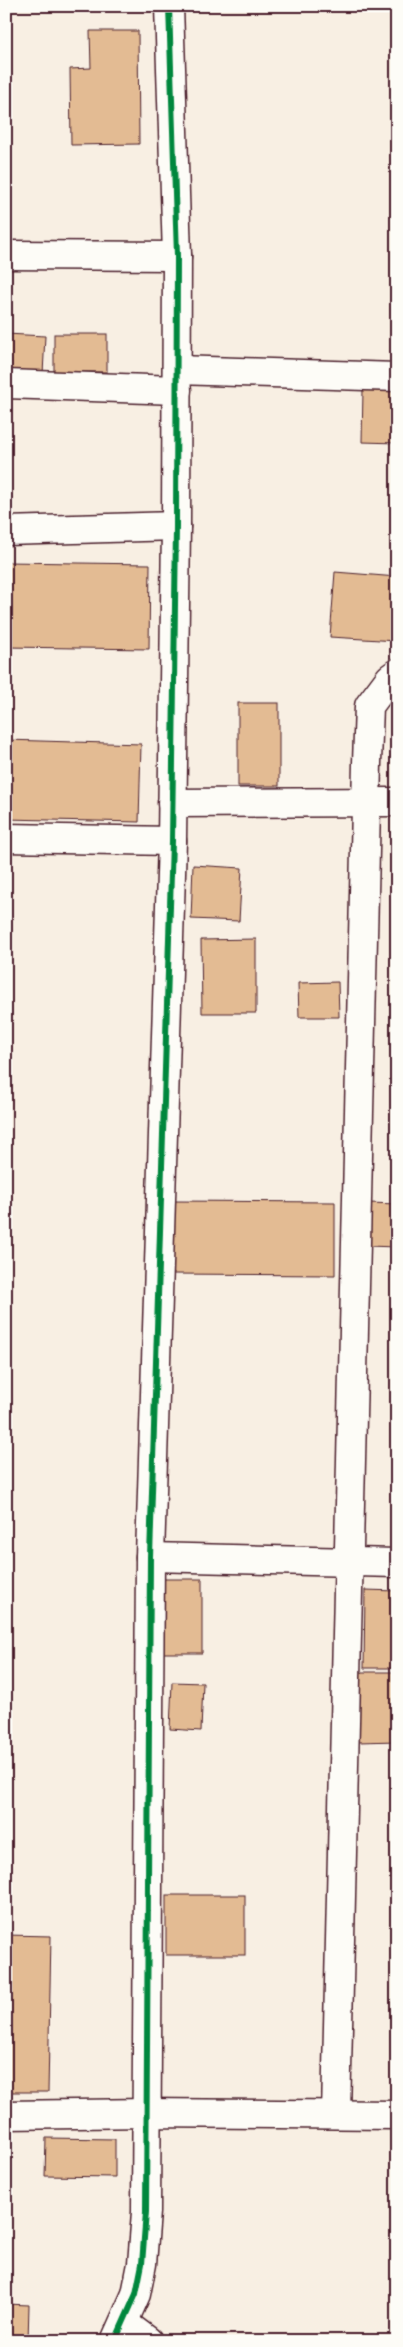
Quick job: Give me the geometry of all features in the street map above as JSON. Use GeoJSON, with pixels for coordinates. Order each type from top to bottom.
{"type":"FeatureCollection","features":[{"type":"Feature","properties":{"kind":"street"},"geometry":{"type":"LineString","coordinates":[[148,2341],[120,2332],[136,2294],[142,2264],[146,2212],[150,1557],[172,841],[176,526],[177,256],[169,6]]}},
{"type":"Feature","properties":{"kind":"street"},"geometry":{"type":"LineString","coordinates":[[6,255],[177,256]]}},
{"type":"Feature","properties":{"kind":"street"},"geometry":{"type":"LineString","coordinates":[[6,384],[397,377]]}},
{"type":"Feature","properties":{"kind":"street"},"geometry":{"type":"LineString","coordinates":[[6,531],[176,526]]}},
{"type":"Feature","properties":{"kind":"street"},"geometry":{"type":"LineString","coordinates":[[336,2114],[369,706],[390,678],[397,673]]}},
{"type":"Feature","properties":{"kind":"street"},"geometry":{"type":"LineString","coordinates":[[172,802],[397,802]]}},
{"type":"Feature","properties":{"kind":"street"},"geometry":{"type":"LineString","coordinates":[[6,838],[172,841]]}},
{"type":"Feature","properties":{"kind":"street"},"geometry":{"type":"LineString","coordinates":[[150,1557],[397,1563]]}},
{"type":"Feature","properties":{"kind":"street"},"geometry":{"type":"LineString","coordinates":[[6,2115],[147,2113],[397,2115]]}},
{"type":"Feature","properties":{"kind":"building"},"geometry":{"type":"Polygon","coordinates":[[[90,31],[138,31],[139,144],[71,145],[70,69],[91,68],[90,31]]]}},
{"type":"Feature","properties":{"kind":"building"},"geometry":{"type":"Polygon","coordinates":[[[6,334],[45,336],[43,374],[6,372],[6,334]]]}},
{"type":"Feature","properties":{"kind":"building"},"geometry":{"type":"Polygon","coordinates":[[[54,334],[107,334],[107,372],[54,372],[54,334]]]}},
{"type":"Feature","properties":{"kind":"building"},"geometry":{"type":"Polygon","coordinates":[[[363,390],[397,390],[397,443],[362,442],[363,390]]]}},
{"type":"Feature","properties":{"kind":"building"},"geometry":{"type":"Polygon","coordinates":[[[6,562],[150,564],[149,649],[6,647],[6,562]]]}},
{"type":"Feature","properties":{"kind":"building"},"geometry":{"type":"Polygon","coordinates":[[[335,572],[397,577],[397,641],[330,637],[335,572]]]}},
{"type":"Feature","properties":{"kind":"building"},"geometry":{"type":"Polygon","coordinates":[[[238,703],[279,703],[279,786],[238,786],[238,703]]]}},
{"type":"Feature","properties":{"kind":"building"},"geometry":{"type":"Polygon","coordinates":[[[6,740],[141,744],[139,822],[6,819],[6,740]]]}},
{"type":"Feature","properties":{"kind":"building"},"geometry":{"type":"Polygon","coordinates":[[[193,865],[242,868],[239,921],[191,919],[193,865]]]}},
{"type":"Feature","properties":{"kind":"building"},"geometry":{"type":"Polygon","coordinates":[[[256,939],[256,1013],[202,1013],[201,940],[256,939]]]}},
{"type":"Feature","properties":{"kind":"building"},"geometry":{"type":"Polygon","coordinates":[[[338,982],[339,1017],[299,1017],[298,983],[338,982]]]}},
{"type":"Feature","properties":{"kind":"building"},"geometry":{"type":"Polygon","coordinates":[[[172,1201],[335,1202],[335,1275],[171,1274],[172,1201]]]}},
{"type":"Feature","properties":{"kind":"building"},"geometry":{"type":"Polygon","coordinates":[[[369,1203],[397,1204],[397,1247],[367,1246],[369,1203]]]}},
{"type":"Feature","properties":{"kind":"building"},"geometry":{"type":"Polygon","coordinates":[[[162,1579],[202,1579],[202,1653],[163,1653],[162,1579]]]}},
{"type":"Feature","properties":{"kind":"building"},"geometry":{"type":"Polygon","coordinates":[[[365,1590],[397,1591],[397,1668],[364,1668],[365,1590]]]}},
{"type":"Feature","properties":{"kind":"building"},"geometry":{"type":"Polygon","coordinates":[[[359,1672],[397,1672],[397,1741],[359,1742],[359,1672]]]}},
{"type":"Feature","properties":{"kind":"building"},"geometry":{"type":"Polygon","coordinates":[[[172,1682],[203,1683],[201,1731],[170,1729],[172,1682]]]}},
{"type":"Feature","properties":{"kind":"building"},"geometry":{"type":"Polygon","coordinates":[[[166,1895],[245,1895],[245,1955],[166,1955],[166,1895]]]}},
{"type":"Feature","properties":{"kind":"building"},"geometry":{"type":"Polygon","coordinates":[[[6,1935],[51,1936],[48,2092],[6,2092],[6,1935]]]}},
{"type":"Feature","properties":{"kind":"building"},"geometry":{"type":"Polygon","coordinates":[[[46,2138],[115,2139],[115,2177],[45,2176],[46,2138]]]}},
{"type":"Feature","properties":{"kind":"building"},"geometry":{"type":"Polygon","coordinates":[[[6,2304],[29,2305],[28,2341],[6,2341],[6,2304]]]}},
{"type":"Feature","properties":{"kind":"cycle path"},"geometry":{"type":"LineString","coordinates":[[115,2341],[136,2294],[142,2264],[146,2212],[150,1557],[172,841],[176,526],[177,256],[169,6]]}}]}
